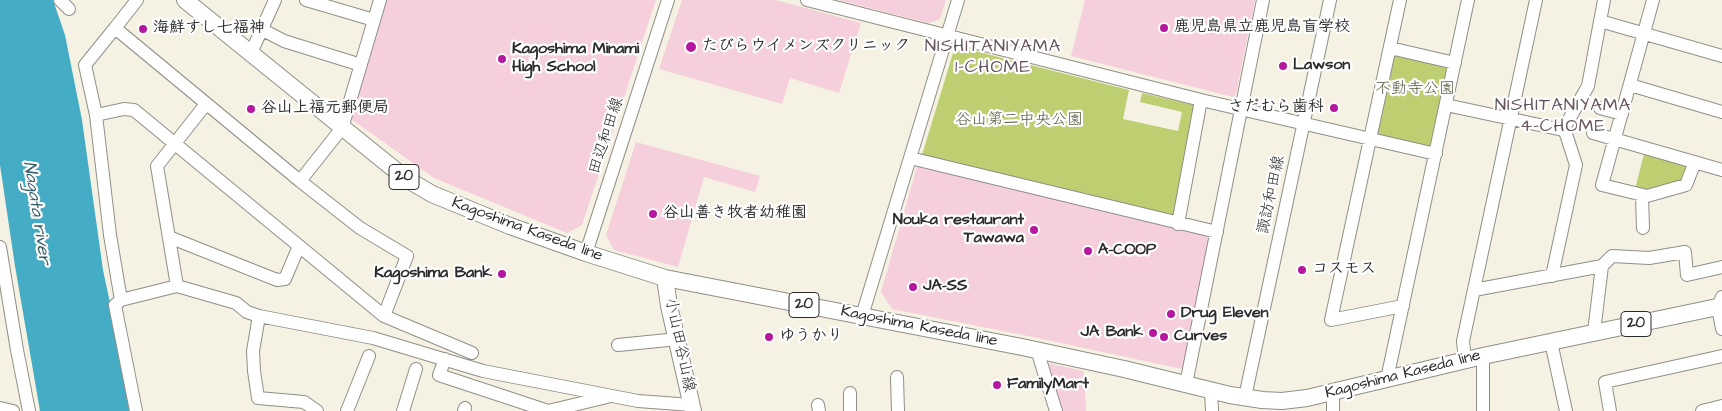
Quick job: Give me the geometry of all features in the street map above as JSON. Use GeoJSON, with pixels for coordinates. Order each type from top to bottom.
{"type":"FeatureCollection","features":[{"type":"Feature","properties":{"kind":"main road","name":"Kagoshima Kaseda line"},"geometry":{"type":"LineString","coordinates":[[185,0],[405,178],[432,194],[510,226],[665,278],[1037,350],[1245,397],[1262,400],[1307,398],[1465,360],[1721,303]]}},
{"type":"Feature","properties":{"kind":"main road","name":"小山田谷山線"},"geometry":{"type":"LineString","coordinates":[[665,278],[669,306],[678,339],[692,408]]}},
{"type":"Feature","properties":{"kind":"street"},"geometry":{"type":"LineString","coordinates":[[121,300],[110,235],[96,116],[84,65],[137,0]]}},
{"type":"Feature","properties":{"kind":"street"},"geometry":{"type":"LineString","coordinates":[[250,53],[275,0]]}},
{"type":"Feature","properties":{"kind":"street"},"geometry":{"type":"LineString","coordinates":[[306,0],[374,20]]}},
{"type":"Feature","properties":{"kind":"street"},"geometry":{"type":"LineString","coordinates":[[300,181],[342,128],[380,0]]}},
{"type":"Feature","properties":{"kind":"street","name":"田辺和田線"},"geometry":{"type":"LineString","coordinates":[[586,253],[668,0]]}},
{"type":"Feature","properties":{"kind":"street"},"geometry":{"type":"LineString","coordinates":[[807,0],[1241,110],[1436,154]]}},
{"type":"Feature","properties":{"kind":"street"},"geometry":{"type":"LineString","coordinates":[[862,316],[958,0]]}},
{"type":"Feature","properties":{"kind":"street"},"geometry":{"type":"LineString","coordinates":[[1186,384],[1263,0]]}},
{"type":"Feature","properties":{"kind":"street","name":"諏訪和田線"},"geometry":{"type":"LineString","coordinates":[[1245,397],[1330,0]]}},
{"type":"Feature","properties":{"kind":"street"},"geometry":{"type":"LineString","coordinates":[[1400,0],[1332,320],[1403,306]]}},
{"type":"Feature","properties":{"kind":"street"},"geometry":{"type":"LineString","coordinates":[[1388,379],[1468,0]]}},
{"type":"Feature","properties":{"kind":"street"},"geometry":{"type":"LineString","coordinates":[[1465,360],[1463,341],[1536,0]]}},
{"type":"Feature","properties":{"kind":"street"},"geometry":{"type":"LineString","coordinates":[[1563,130],[1588,86],[1604,0]]}},
{"type":"Feature","properties":{"kind":"street"},"geometry":{"type":"LineString","coordinates":[[1653,0],[1602,185],[1647,196],[1686,185],[1695,162]]}},
{"type":"Feature","properties":{"kind":"street"},"geometry":{"type":"LineString","coordinates":[[1600,21],[1722,56]]}},
{"type":"Feature","properties":{"kind":"street"},"geometry":{"type":"LineString","coordinates":[[114,28],[360,228],[407,256],[384,316]]}},
{"type":"Feature","properties":{"kind":"street"},"geometry":{"type":"LineString","coordinates":[[261,29],[284,41],[361,65]]}},
{"type":"Feature","properties":{"kind":"street"},"geometry":{"type":"LineString","coordinates":[[1390,48],[1455,63]]}},
{"type":"Feature","properties":{"kind":"street"},"geometry":{"type":"LineString","coordinates":[[1630,85],[1722,112]]}},
{"type":"Feature","properties":{"kind":"street"},"geometry":{"type":"LineString","coordinates":[[1178,224],[1201,100]]}},
{"type":"Feature","properties":{"kind":"street"},"geometry":{"type":"LineString","coordinates":[[177,286],[157,166],[206,104]]}},
{"type":"Feature","properties":{"kind":"street"},"geometry":{"type":"LineString","coordinates":[[1446,105],[1563,130],[1566,134],[1576,165],[1552,276]]}},
{"type":"Feature","properties":{"kind":"street"},"geometry":{"type":"LineString","coordinates":[[1600,108],[1622,114]]}},
{"type":"Feature","properties":{"kind":"street"},"geometry":{"type":"LineString","coordinates":[[96,116],[124,109],[134,110],[384,316],[472,353]]}},
{"type":"Feature","properties":{"kind":"street"},"geometry":{"type":"LineString","coordinates":[[1593,133],[1722,170]]}},
{"type":"Feature","properties":{"kind":"street"},"geometry":{"type":"LineString","coordinates":[[910,158],[1217,232]]}},
{"type":"Feature","properties":{"kind":"street"},"geometry":{"type":"LineString","coordinates":[[1642,195],[1643,228]]}},
{"type":"Feature","properties":{"kind":"street"},"geometry":{"type":"LineString","coordinates":[[169,237],[277,280],[285,280],[299,246]]}},
{"type":"Feature","properties":{"kind":"street"},"geometry":{"type":"LineString","coordinates":[[0,247],[17,350],[30,411]]}},
{"type":"Feature","properties":{"kind":"street"},"geometry":{"type":"LineString","coordinates":[[1474,290],[1602,266],[1612,256],[1649,258],[1685,252],[1687,275],[1722,267]]}},
{"type":"Feature","properties":{"kind":"street"},"geometry":{"type":"LineString","coordinates":[[1594,332],[1602,266]]}},
{"type":"Feature","properties":{"kind":"street"},"geometry":{"type":"LineString","coordinates":[[136,411],[115,305],[121,300],[177,286],[236,302],[247,312],[259,316],[374,338],[483,371],[612,396],[653,406],[692,408]]}},
{"type":"Feature","properties":{"kind":"street"},"geometry":{"type":"LineString","coordinates":[[0,289],[22,411]]}},
{"type":"Feature","properties":{"kind":"street"},"geometry":{"type":"LineString","coordinates":[[1721,303],[1722,329]]}},
{"type":"Feature","properties":{"kind":"street"},"geometry":{"type":"LineString","coordinates":[[259,316],[253,351],[258,398],[304,402],[317,411]]}},
{"type":"Feature","properties":{"kind":"street"},"geometry":{"type":"LineString","coordinates":[[618,345],[678,339]]}},
{"type":"Feature","properties":{"kind":"street"},"geometry":{"type":"LineString","coordinates":[[1550,342],[1566,411]]}},
{"type":"Feature","properties":{"kind":"street"},"geometry":{"type":"LineString","coordinates":[[1037,350],[1056,411]]}},
{"type":"Feature","properties":{"kind":"street"},"geometry":{"type":"LineString","coordinates":[[347,411],[369,356]]}},
{"type":"Feature","properties":{"kind":"street"},"geometry":{"type":"LineString","coordinates":[[1483,356],[1483,411]]}},
{"type":"Feature","properties":{"kind":"street"},"geometry":{"type":"LineString","coordinates":[[1610,411],[1605,382],[1722,356]]}},
{"type":"Feature","properties":{"kind":"street"},"geometry":{"type":"LineString","coordinates":[[444,359],[439,375],[548,410],[612,396]]}},
{"type":"Feature","properties":{"kind":"street"},"geometry":{"type":"LineString","coordinates":[[403,411],[416,369]]}},
{"type":"Feature","properties":{"kind":"street"},"geometry":{"type":"LineString","coordinates":[[897,377],[898,411]]}},
{"type":"Feature","properties":{"kind":"street"},"geometry":{"type":"LineString","coordinates":[[1211,390],[1212,411]]}},
{"type":"Feature","properties":{"kind":"street"},"geometry":{"type":"LineString","coordinates":[[1333,392],[1333,411]]}},
{"type":"Feature","properties":{"kind":"street"},"geometry":{"type":"LineString","coordinates":[[850,394],[850,411]]}},
{"type":"Feature","properties":{"kind":"street"},"geometry":{"type":"LineString","coordinates":[[1702,411],[1722,406]]}},
{"type":"Feature","properties":{"kind":"street"},"geometry":{"type":"LineString","coordinates":[[0,408],[13,411]]}},
{"type":"Feature","properties":{"kind":"shaded area","name":"Kagoshima Minami High School"},"geometry":{"type":"Polygon","coordinates":[[[385,0],[656,0],[582,225],[567,233],[434,178],[351,119],[385,0]]]}},
{"type":"Feature","properties":{"kind":"shaded area"},"geometry":{"type":"Polygon","coordinates":[[[682,0],[776,0],[861,23],[839,93],[790,78],[782,104],[659,69],[682,0]]]}},
{"type":"Feature","properties":{"kind":"shaded area"},"geometry":{"type":"Polygon","coordinates":[[[838,0],[946,0],[940,19],[929,23],[838,0]]]}},
{"type":"Feature","properties":{"kind":"shaded area","name":"鹿児島県立鹿児島盲学校"},"geometry":{"type":"Polygon","coordinates":[[[1085,0],[1255,0],[1236,94],[1233,97],[1071,56],[1085,0]]]}},
{"type":"Feature","properties":{"kind":"shaded area","name":"谷山善き牧者幼稚園"},"geometry":{"type":"Polygon","coordinates":[[[636,142],[760,176],[755,192],[704,177],[678,267],[614,250],[606,235],[636,142]]]}},
{"type":"Feature","properties":{"kind":"shaded area"},"geometry":{"type":"Polygon","coordinates":[[[921,166],[1207,236],[1211,242],[1186,367],[1182,369],[892,309],[881,292],[917,167],[921,166]]]}},
{"type":"Feature","properties":{"kind":"shaded area"},"geometry":{"type":"Polygon","coordinates":[[[1047,363],[1084,371],[1086,411],[1062,411],[1047,363]]]}},
{"type":"Feature","properties":{"kind":"green space","name":"谷山第二中央公園"},"geometry":{"type":"Polygon","coordinates":[[[963,48],[1129,90],[1123,119],[1178,131],[1182,112],[1140,102],[1142,93],[1193,105],[1196,110],[1176,216],[922,155],[953,53],[963,48]]]}},
{"type":"Feature","properties":{"kind":"green space","name":"不動寺公園"},"geometry":{"type":"Polygon","coordinates":[[[1396,54],[1447,65],[1449,69],[1433,145],[1429,147],[1378,136],[1377,132],[1392,58],[1396,54]]]}},
{"type":"Feature","properties":{"kind":"green space"},"geometry":{"type":"Polygon","coordinates":[[[1644,154],[1687,166],[1684,180],[1645,191],[1635,189],[1644,154]]]}},
{"type":"Feature","properties":{"kind":"water","name":"Nagata river"},"geometry":{"type":"Polygon","coordinates":[[[0,0],[53,0],[65,35],[82,120],[103,270],[133,411],[40,411],[0,165],[0,0]]]}},
{"type":"Feature","properties":{"kind":"place","name":"鹿児島県立鹿児島盲学校"},"geometry":{"type":"Point","coordinates":[1164,28]}},
{"type":"Feature","properties":{"kind":"place","name":"海鮮すし七福神"},"geometry":{"type":"Point","coordinates":[143,29]}},
{"type":"Feature","properties":{"kind":"place","name":"たびらウイメンズクリニック"},"geometry":{"type":"Point","coordinates":[691,47]}},
{"type":"Feature","properties":{"kind":"place","name":"Kagoshima Minami High School"},"geometry":{"type":"Point","coordinates":[502,59]}},
{"type":"Feature","properties":{"kind":"place","name":"Lawson"},"geometry":{"type":"Point","coordinates":[1283,66]}},
{"type":"Feature","properties":{"kind":"place","name":"さだむら歯科"},"geometry":{"type":"Point","coordinates":[1334,108]}},
{"type":"Feature","properties":{"kind":"place","name":"谷山上福元郵便局"},"geometry":{"type":"Point","coordinates":[251,109]}},
{"type":"Feature","properties":{"kind":"place","name":"谷山善き牧者幼稚園"},"geometry":{"type":"Point","coordinates":[653,214]}},
{"type":"Feature","properties":{"kind":"place","name":"Nouka restaurant Tawawa"},"geometry":{"type":"Point","coordinates":[1034,230]}},
{"type":"Feature","properties":{"kind":"place","name":"A-COOP"},"geometry":{"type":"Point","coordinates":[1088,251]}},
{"type":"Feature","properties":{"kind":"place","name":"コスモス"},"geometry":{"type":"Point","coordinates":[1302,270]}},
{"type":"Feature","properties":{"kind":"place","name":"Kagoshima Bank"},"geometry":{"type":"Point","coordinates":[502,274]}},
{"type":"Feature","properties":{"kind":"place","name":"JA-SS"},"geometry":{"type":"Point","coordinates":[913,287]}},
{"type":"Feature","properties":{"kind":"place","name":"Drug Eleven"},"geometry":{"type":"Point","coordinates":[1171,314]}},
{"type":"Feature","properties":{"kind":"place","name":"JA Bank"},"geometry":{"type":"Point","coordinates":[1153,333]}},
{"type":"Feature","properties":{"kind":"place","name":"ゆうかり"},"geometry":{"type":"Point","coordinates":[769,337]}},
{"type":"Feature","properties":{"kind":"place","name":"Curves"},"geometry":{"type":"Point","coordinates":[1164,337]}},
{"type":"Feature","properties":{"kind":"place","name":"FamilyMart"},"geometry":{"type":"Point","coordinates":[997,385]}},
{"type":"Feature","properties":{"kind":"district","name":"NISHITANIYAMA 1-CHOME"},"geometry":{"type":"Point","coordinates":[993,57]}},
{"type":"Feature","properties":{"kind":"district","name":"NISHITANIYAMA 4-CHOME"},"geometry":{"type":"Point","coordinates":[1563,116]}}]}
